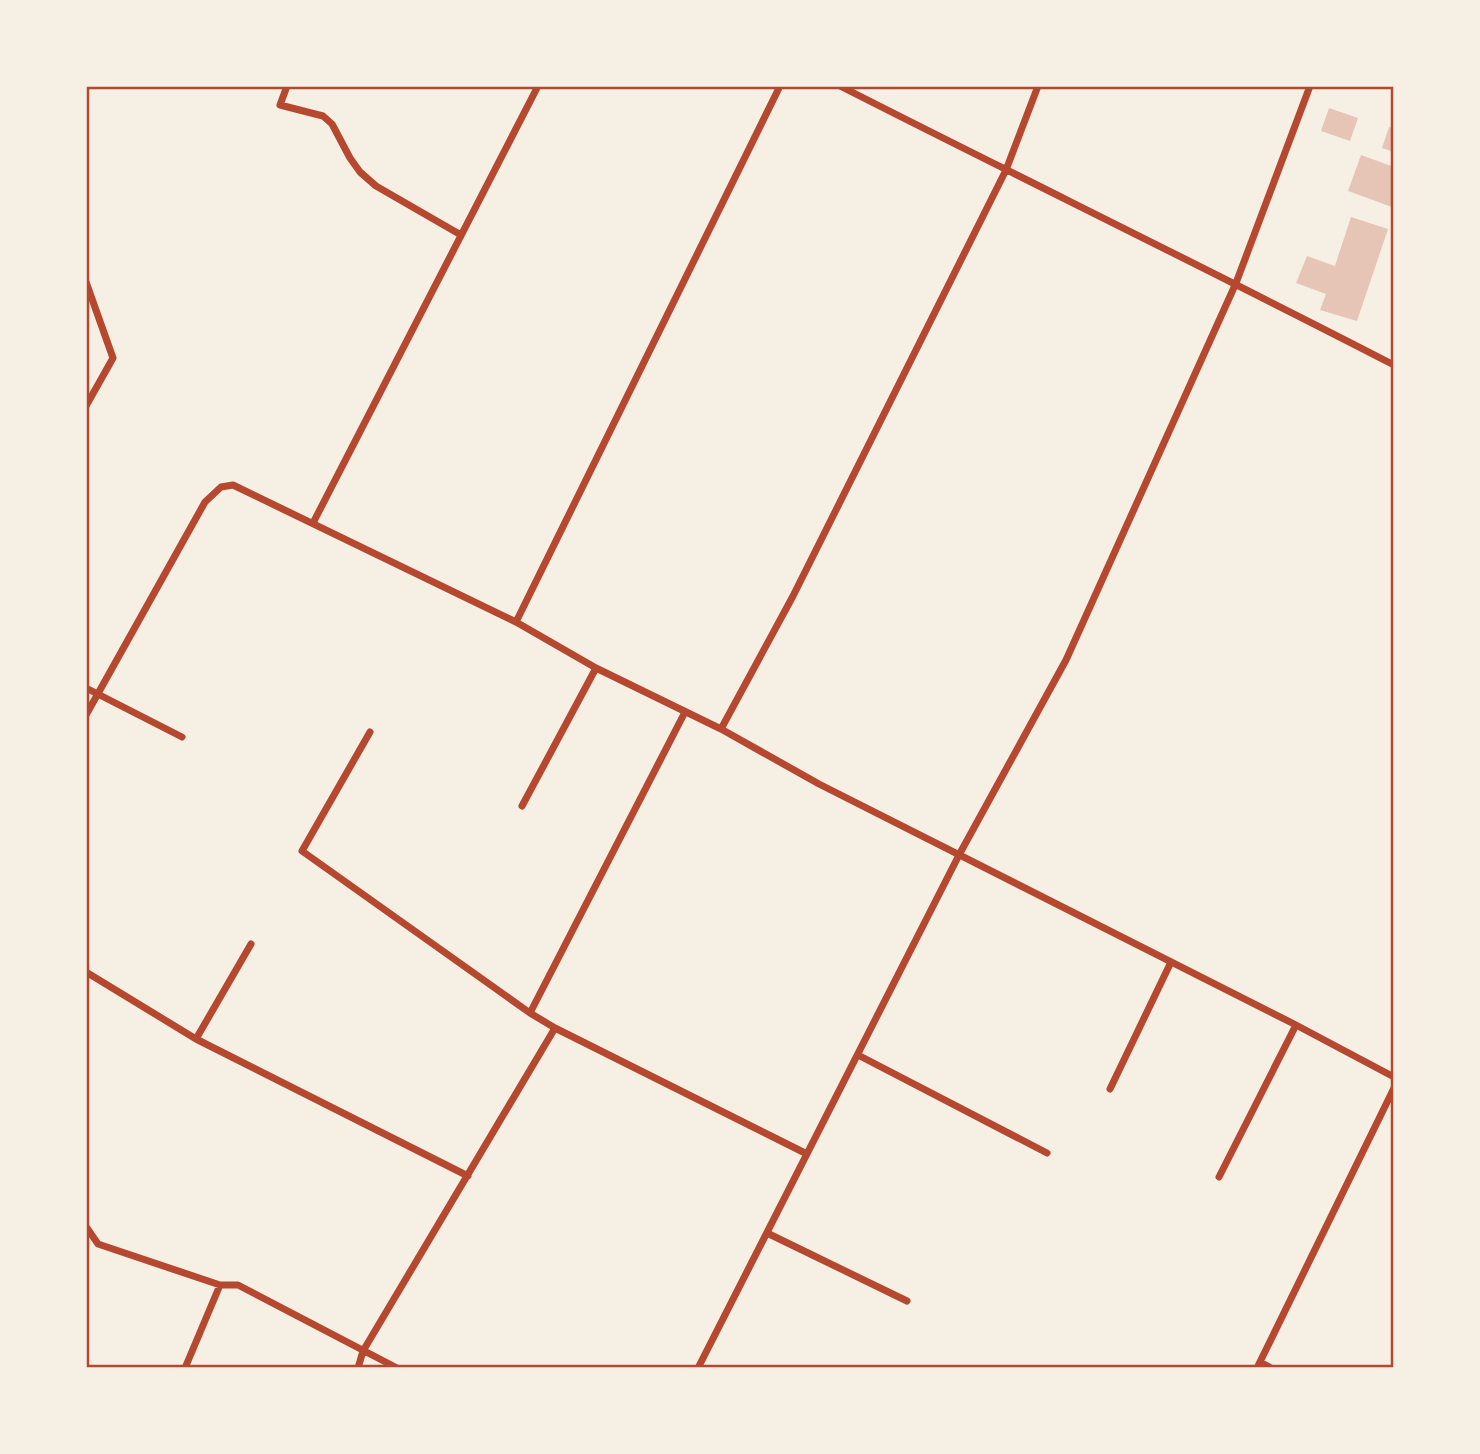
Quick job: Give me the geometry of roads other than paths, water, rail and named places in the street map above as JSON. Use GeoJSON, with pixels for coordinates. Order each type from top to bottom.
{"type":"FeatureCollection","features":[{"type":"Feature","properties":{"kind":"street"},"geometry":{"type":"LineString","coordinates":[[287,86],[280,105],[323,116],[332,124],[350,158],[366,178],[461,235]]}},
{"type":"Feature","properties":{"kind":"street"},"geometry":{"type":"LineString","coordinates":[[313,523],[538,86]]}},
{"type":"Feature","properties":{"kind":"street"},"geometry":{"type":"LineString","coordinates":[[516,622],[780,86]]}},
{"type":"Feature","properties":{"kind":"street"},"geometry":{"type":"LineString","coordinates":[[840,86],[1236,283],[1394,365]]}},
{"type":"Feature","properties":{"kind":"street"},"geometry":{"type":"LineString","coordinates":[[721,729],[793,596],[1006,170],[1038,86]]}},
{"type":"Feature","properties":{"kind":"street"},"geometry":{"type":"LineString","coordinates":[[698,1368],[959,855],[1066,660],[1236,283],[1310,86]]}},
{"type":"Feature","properties":{"kind":"street"},"geometry":{"type":"LineString","coordinates":[[86,282],[113,358],[87,401]]}},
{"type":"Feature","properties":{"kind":"street"},"geometry":{"type":"LineString","coordinates":[[86,715],[205,502],[221,487],[233,485],[516,622],[596,668],[721,729],[819,785],[1394,1077]]}},
{"type":"Feature","properties":{"kind":"street"},"geometry":{"type":"LineString","coordinates":[[522,806],[596,668]]}},
{"type":"Feature","properties":{"kind":"street"},"geometry":{"type":"LineString","coordinates":[[86,688],[183,737]]}},
{"type":"Feature","properties":{"kind":"street"},"geometry":{"type":"LineString","coordinates":[[530,1013],[685,712]]}},
{"type":"Feature","properties":{"kind":"street"},"geometry":{"type":"LineString","coordinates":[[370,732],[302,850],[530,1013],[807,1154]]}},
{"type":"Feature","properties":{"kind":"street"},"geometry":{"type":"LineString","coordinates":[[196,1039],[251,944]]}},
{"type":"Feature","properties":{"kind":"street"},"geometry":{"type":"LineString","coordinates":[[1111,1089],[1171,962]]}},
{"type":"Feature","properties":{"kind":"street"},"geometry":{"type":"LineString","coordinates":[[86,972],[196,1039],[468,1177]]}},
{"type":"Feature","properties":{"kind":"street"},"geometry":{"type":"LineString","coordinates":[[1219,1177],[1296,1025]]}},
{"type":"Feature","properties":{"kind":"street"},"geometry":{"type":"LineString","coordinates":[[358,1368],[363,1351],[555,1028]]}},
{"type":"Feature","properties":{"kind":"street"},"geometry":{"type":"LineString","coordinates":[[859,1055],[1047,1153]]}},
{"type":"Feature","properties":{"kind":"street"},"geometry":{"type":"LineString","coordinates":[[1271,1368],[1258,1365],[1394,1088]]}},
{"type":"Feature","properties":{"kind":"street"},"geometry":{"type":"LineString","coordinates":[[86,1229],[98,1244],[220,1284],[238,1285],[397,1368]]}},
{"type":"Feature","properties":{"kind":"street"},"geometry":{"type":"LineString","coordinates":[[767,1233],[907,1301]]}},
{"type":"Feature","properties":{"kind":"street"},"geometry":{"type":"LineString","coordinates":[[185,1368],[220,1284]]}}]}
